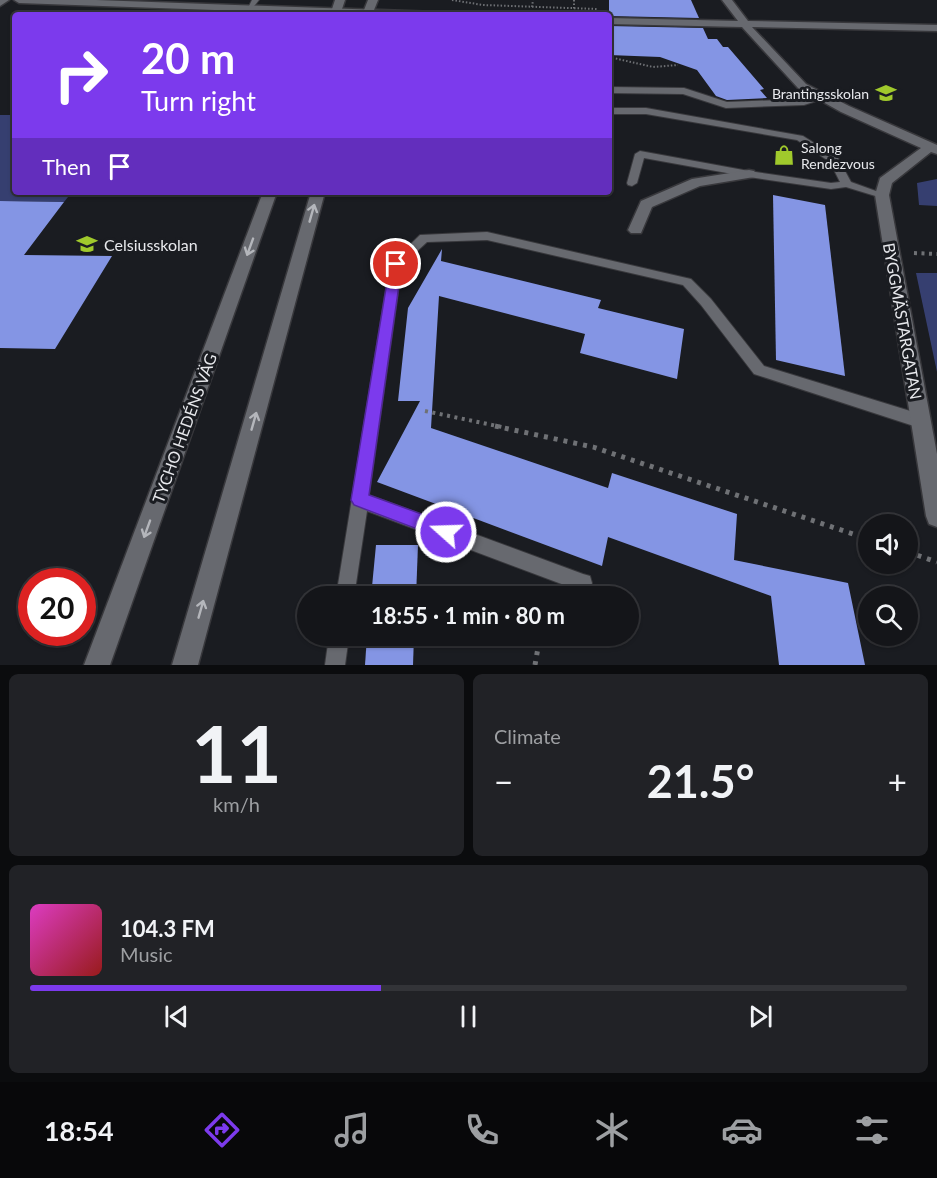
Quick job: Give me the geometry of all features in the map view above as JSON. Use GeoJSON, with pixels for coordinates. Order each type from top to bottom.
{"type":"FeatureCollection","features":[{"type":"Feature","properties":{"kind":"street"},"geometry":{"type":"LineString","coordinates":[[0,3],[4,0]]}},
{"type":"Feature","properties":{"kind":"street"},"geometry":{"type":"LineString","coordinates":[[19,0],[301,12]]}},
{"type":"Feature","properties":{"kind":"street"},"geometry":{"type":"LineString","coordinates":[[727,0],[746,25],[802,86],[822,98],[933,148]]}},
{"type":"Feature","properties":{"kind":"street"},"geometry":{"type":"LineString","coordinates":[[612,21],[937,28]]}},
{"type":"Feature","properties":{"kind":"street"},"geometry":{"type":"LineString","coordinates":[[882,195],[885,182],[933,148]]}},
{"type":"Feature","properties":{"kind":"street"},"geometry":{"type":"LineString","coordinates":[[636,230],[646,204],[697,182],[749,174]]}},
{"type":"Feature","properties":{"kind":"street","name":"TYCHO HEDÉNS VÄG"},"geometry":{"type":"LineString","coordinates":[[97,665],[269,195]]}},
{"type":"Feature","properties":{"kind":"street"},"geometry":{"type":"LineString","coordinates":[[185,665],[317,195]]}},
{"type":"Feature","properties":{"kind":"street","name":"BYGGMÄSTARGATAN"},"geometry":{"type":"LineString","coordinates":[[882,195],[937,516]]}},
{"type":"Feature","properties":{"kind":"lane"},"geometry":{"type":"LineString","coordinates":[[249,9],[256,0]]}},
{"type":"Feature","properties":{"kind":"lane"},"geometry":{"type":"LineString","coordinates":[[612,90],[684,91],[726,105],[804,102],[822,98]]}},
{"type":"Feature","properties":{"kind":"lane"},"geometry":{"type":"LineString","coordinates":[[612,111],[646,111],[800,138],[834,160],[847,184]]}},
{"type":"Feature","properties":{"kind":"lane"},"geometry":{"type":"LineString","coordinates":[[633,183],[640,154],[831,186],[847,184],[882,195]]}},
{"type":"Feature","properties":{"kind":"lane"},"geometry":{"type":"LineString","coordinates":[[347,586],[396,264],[424,238],[487,236],[687,282],[706,302],[759,370],[920,421]]}},
{"type":"Feature","properties":{"kind":"lane"},"geometry":{"type":"LineString","coordinates":[[360,500],[583,584]]}},
{"type":"Feature","properties":{"kind":"lane"},"geometry":{"type":"LineString","coordinates":[[335,665],[338,646]]}},
{"type":"Feature","properties":{"kind":"path"},"geometry":{"type":"LineString","coordinates":[[532,7],[533,0]]}},
{"type":"Feature","properties":{"kind":"path"},"geometry":{"type":"LineString","coordinates":[[574,0],[574,9]]}},
{"type":"Feature","properties":{"kind":"path"},"geometry":{"type":"LineString","coordinates":[[612,58],[654,67],[671,68],[678,65]]}},
{"type":"Feature","properties":{"kind":"path"},"geometry":{"type":"LineString","coordinates":[[425,411],[593,447],[858,536]]}},
{"type":"Feature","properties":{"kind":"path"},"geometry":{"type":"LineString","coordinates":[[918,555],[937,562]]}},
{"type":"Feature","properties":{"kind":"path"},"geometry":{"type":"LineString","coordinates":[[535,665],[538,646]]}},
{"type":"Feature","properties":{"kind":"shaded area"},"geometry":{"type":"Polygon","coordinates":[[[0,115],[12,115],[12,195],[70,195],[64,202],[0,201],[0,115]]]}},
{"type":"Feature","properties":{"kind":"shaded area"},"geometry":{"type":"Polygon","coordinates":[[[937,179],[937,206],[919,205],[917,183],[937,179]]]}},
{"type":"Feature","properties":{"kind":"shaded area"},"geometry":{"type":"Polygon","coordinates":[[[916,273],[937,273],[937,372],[916,273]]]}},
{"type":"Feature","properties":{"kind":"building"},"geometry":{"type":"Polygon","coordinates":[[[609,0],[691,0],[699,18],[612,16],[612,12],[609,12],[609,0]]]}},
{"type":"Feature","properties":{"kind":"building"},"geometry":{"type":"Polygon","coordinates":[[[612,26],[703,28],[708,39],[717,39],[723,47],[728,47],[764,89],[760,90],[767,98],[727,100],[716,96],[697,70],[660,57],[612,55],[612,26]]]}},
{"type":"Feature","properties":{"kind":"building"},"geometry":{"type":"Polygon","coordinates":[[[773,195],[825,205],[845,376],[776,360],[773,195]]]}},
{"type":"Feature","properties":{"kind":"building"},"geometry":{"type":"Polygon","coordinates":[[[0,201],[64,202],[24,255],[112,256],[55,349],[0,348],[0,201]]]}},
{"type":"Feature","properties":{"kind":"building"},"geometry":{"type":"Polygon","coordinates":[[[442,249],[441,261],[601,300],[598,308],[684,329],[677,379],[580,353],[585,334],[439,296],[431,428],[608,488],[612,473],[737,514],[734,560],[848,583],[858,631],[858,646],[861,646],[865,665],[779,665],[771,596],[608,537],[602,566],[377,482],[420,401],[398,401],[408,308],[442,249]]]}},
{"type":"Feature","properties":{"kind":"building"},"geometry":{"type":"Polygon","coordinates":[[[376,545],[418,545],[416,586],[372,586],[376,545]]]}},
{"type":"Feature","properties":{"kind":"building"},"geometry":{"type":"Polygon","coordinates":[[[366,646],[414,646],[413,665],[365,665],[366,646]]]}},
{"type":"Feature","properties":{"kind":"place","name":"Brantingsskolan"},"geometry":{"type":"Point","coordinates":[886,93]}},
{"type":"Feature","properties":{"kind":"place","name":"Salong Rendezvous"},"geometry":{"type":"Point","coordinates":[784,155]}},
{"type":"Feature","properties":{"kind":"place","name":"Celsiusskolan"},"geometry":{"type":"Point","coordinates":[87,244]}},
{"type":"Feature","properties":{"kind":"route"},"geometry":{"type":"LineString","coordinates":[[396,264],[360,500],[446,532]]}}]}
